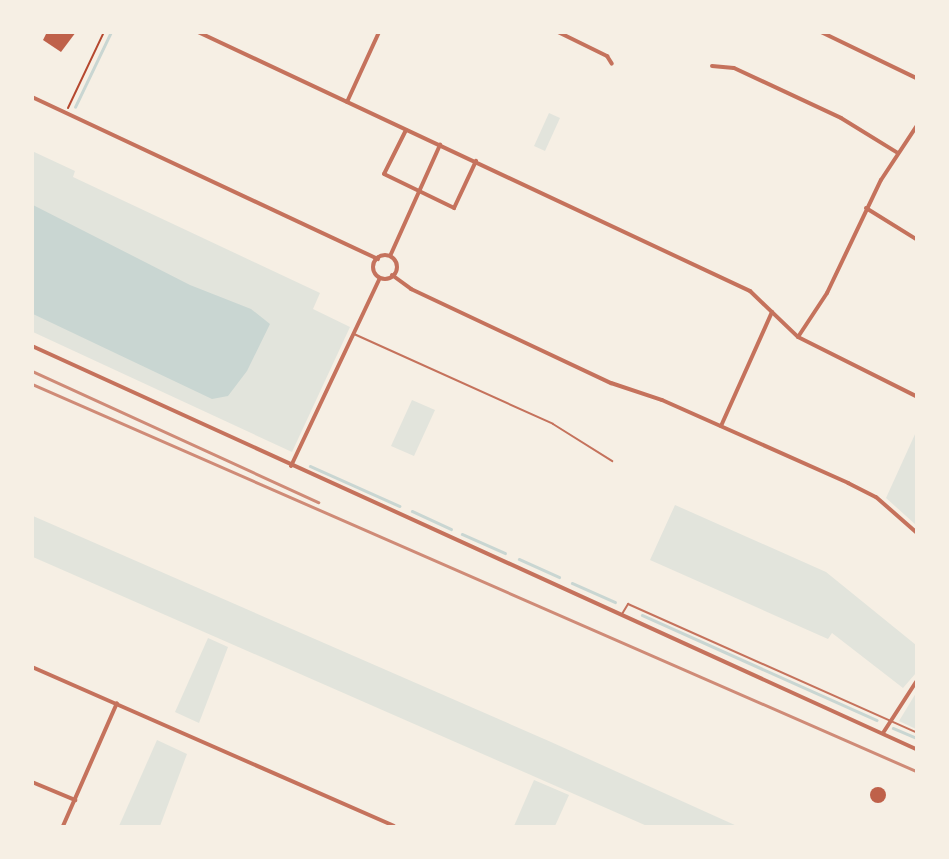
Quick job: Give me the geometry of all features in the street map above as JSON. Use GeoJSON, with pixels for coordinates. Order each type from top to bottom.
{"type":"FeatureCollection","features":[{"type":"Feature","properties":{"kind":"street"},"geometry":{"type":"LineString","coordinates":[[198,32],[750,291],[798,336],[916,396]]}},
{"type":"Feature","properties":{"kind":"street"},"geometry":{"type":"LineString","coordinates":[[347,102],[379,32]]}},
{"type":"Feature","properties":{"kind":"street"},"geometry":{"type":"LineString","coordinates":[[558,32],[607,56],[612,64]]}},
{"type":"Feature","properties":{"kind":"street"},"geometry":{"type":"LineString","coordinates":[[821,32],[916,78]]}},
{"type":"Feature","properties":{"kind":"street"},"geometry":{"type":"LineString","coordinates":[[712,66],[734,68],[841,118],[898,153]]}},
{"type":"Feature","properties":{"kind":"street"},"geometry":{"type":"LineString","coordinates":[[32,97],[378,260]]}},
{"type":"Feature","properties":{"kind":"street"},"geometry":{"type":"LineString","coordinates":[[798,336],[827,293],[866,208],[898,153],[916,127]]}},
{"type":"Feature","properties":{"kind":"street"},"geometry":{"type":"LineString","coordinates":[[406,130],[384,174],[454,208],[476,161]]}},
{"type":"Feature","properties":{"kind":"street"},"geometry":{"type":"LineString","coordinates":[[391,254],[440,145]]}},
{"type":"Feature","properties":{"kind":"street"},"geometry":{"type":"LineString","coordinates":[[866,208],[916,239]]}},
{"type":"Feature","properties":{"kind":"street"},"geometry":{"type":"LineString","coordinates":[[379,280],[373,271],[378,260],[381,254],[391,254]]}},
{"type":"Feature","properties":{"kind":"street"},"geometry":{"type":"LineString","coordinates":[[291,466],[379,280],[392,275],[398,263],[391,254]]}},
{"type":"Feature","properties":{"kind":"street"},"geometry":{"type":"LineString","coordinates":[[392,275],[411,289],[611,383],[721,426],[876,497],[916,532]]}},
{"type":"Feature","properties":{"kind":"street"},"geometry":{"type":"LineString","coordinates":[[721,426],[772,312]]}},
{"type":"Feature","properties":{"kind":"street"},"geometry":{"type":"LineString","coordinates":[[32,346],[291,466],[916,749]]}},
{"type":"Feature","properties":{"kind":"street"},"geometry":{"type":"LineString","coordinates":[[32,667],[394,826]]}},
{"type":"Feature","properties":{"kind":"street"},"geometry":{"type":"LineString","coordinates":[[883,733],[889,720],[916,682]]}},
{"type":"Feature","properties":{"kind":"street"},"geometry":{"type":"LineString","coordinates":[[63,826],[118,704]]}},
{"type":"Feature","properties":{"kind":"street"},"geometry":{"type":"LineString","coordinates":[[32,782],[74,800]]}},
{"type":"Feature","properties":{"kind":"lane"},"geometry":{"type":"LineString","coordinates":[[354,334],[553,424],[612,461]]}},
{"type":"Feature","properties":{"kind":"lane"},"geometry":{"type":"LineString","coordinates":[[621,616],[628,604],[916,732]]}},
{"type":"Feature","properties":{"kind":"path"},"geometry":{"type":"LineString","coordinates":[[66,112],[104,32]]}},
{"type":"Feature","properties":{"kind":"shaded area"},"geometry":{"type":"Polygon","coordinates":[[[549,113],[560,118],[545,151],[534,146],[549,113]]]}},
{"type":"Feature","properties":{"kind":"shaded area"},"geometry":{"type":"Polygon","coordinates":[[[32,151],[75,171],[73,177],[320,293],[313,309],[350,327],[292,452],[33,332],[32,151]]]}},
{"type":"Feature","properties":{"kind":"shaded area"},"geometry":{"type":"Polygon","coordinates":[[[33,205],[190,285],[251,309],[270,324],[247,371],[228,396],[212,399],[33,314],[33,205]]]}},
{"type":"Feature","properties":{"kind":"shaded area"},"geometry":{"type":"Polygon","coordinates":[[[412,400],[435,410],[414,456],[391,446],[412,400]]]}},
{"type":"Feature","properties":{"kind":"shaded area"},"geometry":{"type":"Polygon","coordinates":[[[916,432],[916,525],[886,498],[916,432]]]}},
{"type":"Feature","properties":{"kind":"shaded area"},"geometry":{"type":"Polygon","coordinates":[[[675,505],[826,572],[916,645],[916,673],[903,688],[832,633],[828,639],[650,560],[675,505]]]}},
{"type":"Feature","properties":{"kind":"shaded area"},"geometry":{"type":"Polygon","coordinates":[[[33,516],[551,742],[737,826],[647,826],[33,557],[33,516]]]}},
{"type":"Feature","properties":{"kind":"shaded area"},"geometry":{"type":"Polygon","coordinates":[[[208,638],[228,647],[199,723],[175,712],[208,638]]]}},
{"type":"Feature","properties":{"kind":"shaded area"},"geometry":{"type":"Polygon","coordinates":[[[916,693],[916,729],[899,721],[916,693]]]}},
{"type":"Feature","properties":{"kind":"shaded area"},"geometry":{"type":"Polygon","coordinates":[[[157,740],[187,754],[160,826],[119,826],[157,740]]]}},
{"type":"Feature","properties":{"kind":"shaded area"},"geometry":{"type":"Polygon","coordinates":[[[534,780],[569,795],[555,826],[514,826],[534,780]]]}},
{"type":"Feature","properties":{"kind":"building"},"geometry":{"type":"Polygon","coordinates":[[[42,32],[76,32],[61,52],[43,40],[46,34],[42,32]]]}},
{"type":"Feature","properties":{"kind":"building"},"geometry":{"type":"Polygon","coordinates":[[[878,787],[884,789],[886,795],[884,801],[878,803],[872,801],[870,795],[872,789],[878,787]]]}},
{"type":"Feature","properties":{"kind":"waterway"},"geometry":{"type":"LineString","coordinates":[[75,107],[111,32]]}},
{"type":"Feature","properties":{"kind":"waterway"},"geometry":{"type":"LineString","coordinates":[[310,466],[400,506]]}},
{"type":"Feature","properties":{"kind":"waterway"},"geometry":{"type":"LineString","coordinates":[[412,511],[451,529]]}},
{"type":"Feature","properties":{"kind":"waterway"},"geometry":{"type":"LineString","coordinates":[[462,534],[505,553]]}},
{"type":"Feature","properties":{"kind":"waterway"},"geometry":{"type":"LineString","coordinates":[[519,559],[559,577]]}},
{"type":"Feature","properties":{"kind":"waterway"},"geometry":{"type":"LineString","coordinates":[[572,583],[615,602]]}},
{"type":"Feature","properties":{"kind":"waterway"},"geometry":{"type":"LineString","coordinates":[[642,615],[877,720]]}},
{"type":"Feature","properties":{"kind":"waterway"},"geometry":{"type":"LineString","coordinates":[[893,728],[916,738]]}},
{"type":"Feature","properties":{"kind":"railway"},"geometry":{"type":"LineString","coordinates":[[32,371],[318,502]]}},
{"type":"Feature","properties":{"kind":"railway"},"geometry":{"type":"LineString","coordinates":[[32,384],[916,771]]}}]}
